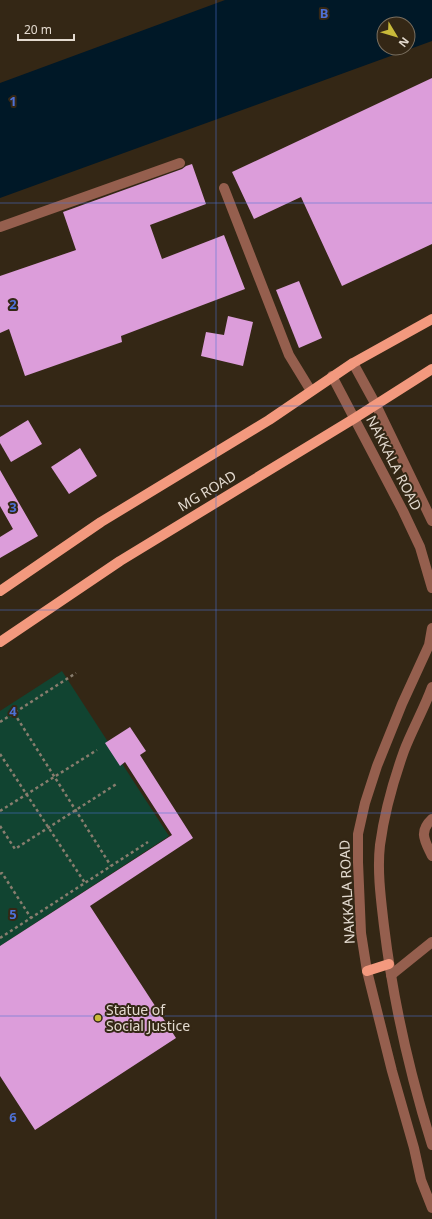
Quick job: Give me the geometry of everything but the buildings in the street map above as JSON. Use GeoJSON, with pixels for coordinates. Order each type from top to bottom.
{"type":"FeatureCollection","features":[{"type":"Feature","properties":{"kind":"main road","name":"MG ROAD"},"geometry":{"type":"LineString","coordinates":[[0,591],[101,522],[269,420],[332,376],[432,318]]}},
{"type":"Feature","properties":{"kind":"main road","name":"MG ROAD"},"geometry":{"type":"LineString","coordinates":[[0,642],[120,560],[355,418],[432,369]]}},
{"type":"Feature","properties":{"kind":"main road"},"geometry":{"type":"LineString","coordinates":[[368,971],[389,964]]}},
{"type":"Feature","properties":{"kind":"street"},"geometry":{"type":"LineString","coordinates":[[0,227],[180,163]]}},
{"type":"Feature","properties":{"kind":"street"},"geometry":{"type":"LineString","coordinates":[[224,188],[289,355],[311,391]]}},
{"type":"Feature","properties":{"kind":"street","name":"NAKKALA ROAD"},"geometry":{"type":"LineString","coordinates":[[353,363],[376,405],[432,521]]}},
{"type":"Feature","properties":{"kind":"street","name":"NAKKALA ROAD"},"geometry":{"type":"LineString","coordinates":[[332,376],[403,511],[420,547],[432,588]]}},
{"type":"Feature","properties":{"kind":"street","name":"NAKKALA ROAD"},"geometry":{"type":"LineString","coordinates":[[432,628],[429,645],[402,704],[377,766],[360,821],[358,834],[361,933],[368,971],[392,1071],[414,1148],[421,1180],[432,1208]]}},
{"type":"Feature","properties":{"kind":"street"},"geometry":{"type":"LineString","coordinates":[[432,687],[404,750],[393,784],[380,845],[380,891],[389,964],[415,1086],[432,1145]]}},
{"type":"Feature","properties":{"kind":"street"},"geometry":{"type":"LineString","coordinates":[[432,819],[425,827],[423,837],[432,856]]}},
{"type":"Feature","properties":{"kind":"street"},"geometry":{"type":"LineString","coordinates":[[391,975],[432,942]]}},
{"type":"Feature","properties":{"kind":"path"},"geometry":{"type":"LineString","coordinates":[[0,722],[76,673]]}},
{"type":"Feature","properties":{"kind":"path"},"geometry":{"type":"LineString","coordinates":[[14,713],[111,866]]}},
{"type":"Feature","properties":{"kind":"path"},"geometry":{"type":"LineString","coordinates":[[0,811],[97,750]]}},
{"type":"Feature","properties":{"kind":"path"},"geometry":{"type":"LineString","coordinates":[[0,754],[85,883]]}},
{"type":"Feature","properties":{"kind":"path"},"geometry":{"type":"LineString","coordinates":[[0,826],[15,850],[118,783]]}},
{"type":"Feature","properties":{"kind":"path"},"geometry":{"type":"LineString","coordinates":[[0,836],[4,833]]}},
{"type":"Feature","properties":{"kind":"path"},"geometry":{"type":"LineString","coordinates":[[0,938],[148,842]]}},
{"type":"Feature","properties":{"kind":"path"},"geometry":{"type":"LineString","coordinates":[[0,874],[2,873],[31,918]]}},
{"type":"Feature","properties":{"kind":"green space"},"geometry":{"type":"Polygon","coordinates":[[[62,671],[169,836],[0,946],[0,711],[62,671]]]}},
{"type":"Feature","properties":{"kind":"water"},"geometry":{"type":"Polygon","coordinates":[[[225,0],[432,0],[432,41],[416,47],[416,16],[376,16],[376,56],[391,56],[0,198],[0,83],[225,0]]]}},
{"type":"Feature","properties":{"kind":"place","name":"Statue of Social Justice"},"geometry":{"type":"Point","coordinates":[98,1018]}}]}
